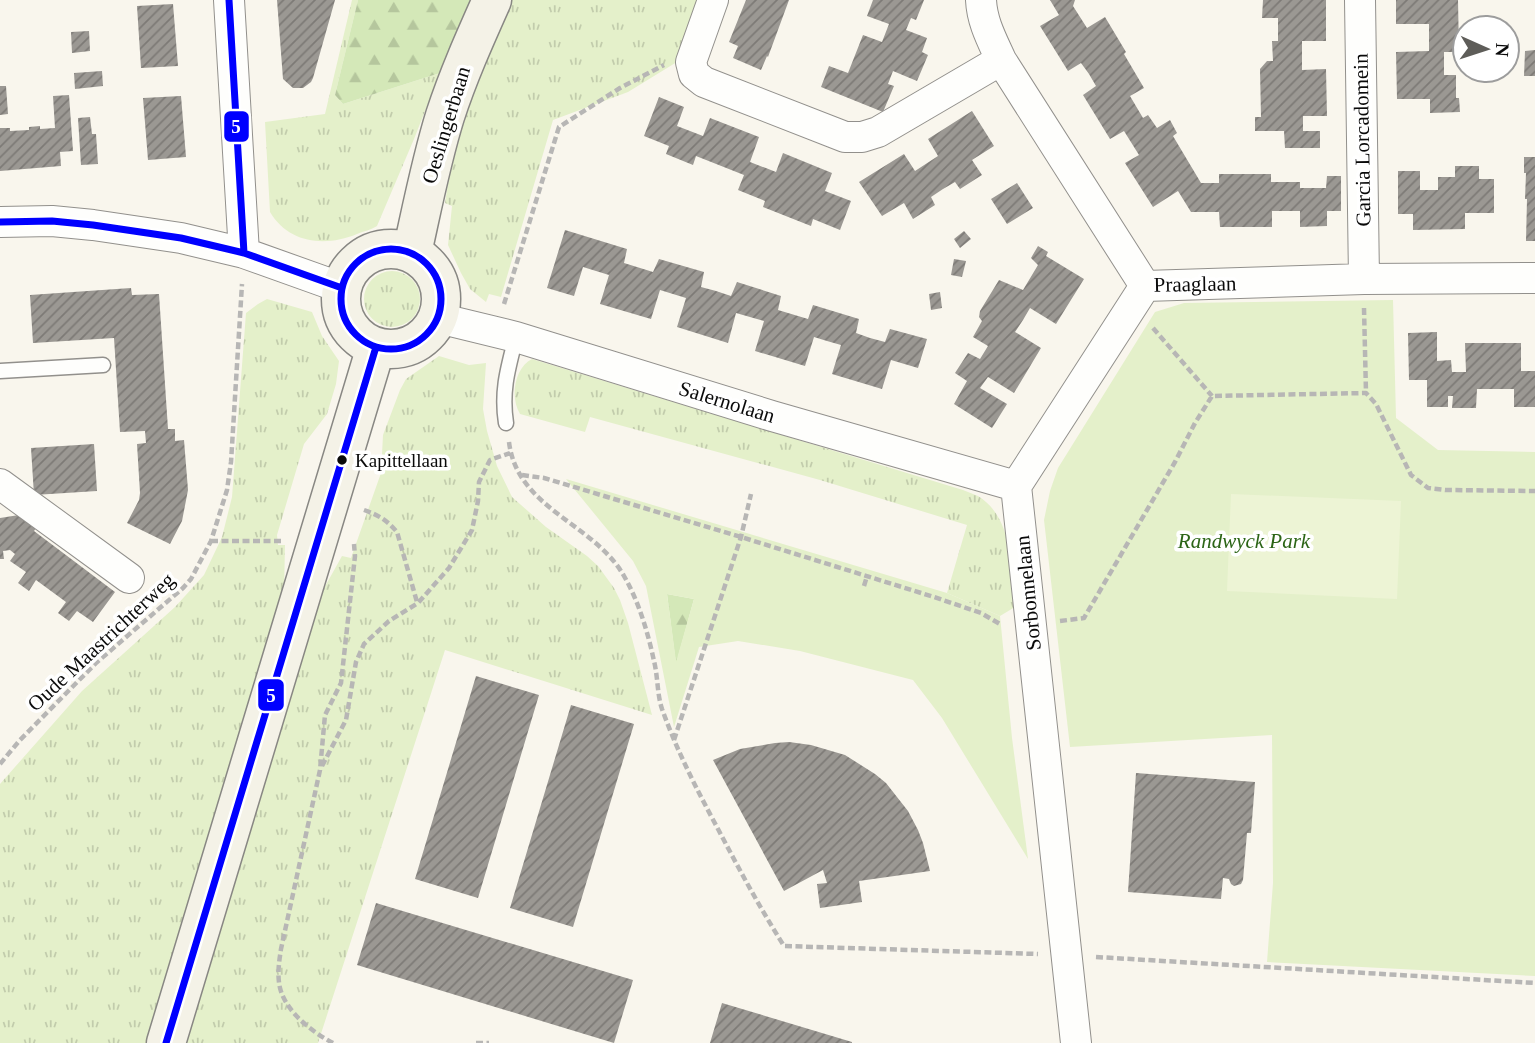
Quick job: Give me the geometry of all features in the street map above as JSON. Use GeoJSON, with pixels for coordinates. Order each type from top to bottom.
{"type":"FeatureCollection","features":[{"type":"Feature","properties":{"kind":"main road","name":"Oeslingerbaan"},"geometry":{"type":"LineString","coordinates":[[412,253],[444,119],[492,0]]}},
{"type":"Feature","properties":{"kind":"main road"},"geometry":{"type":"LineString","coordinates":[[392,249],[412,253],[422,259],[435,274],[442,295],[438,317],[430,332],[414,344],[396,349],[376,347],[359,337],[347,323],[342,304],[342,288],[352,269],[366,256],[392,249]]}},
{"type":"Feature","properties":{"kind":"main road"},"geometry":{"type":"LineString","coordinates":[[166,1043],[376,347]]}},
{"type":"Feature","properties":{"kind":"street"},"geometry":{"type":"LineString","coordinates":[[229,0],[244,253]]}},
{"type":"Feature","properties":{"kind":"street"},"geometry":{"type":"LineString","coordinates":[[713,0],[694,49],[691,62],[694,74],[704,82],[845,137],[862,137],[878,132],[1001,60]]}},
{"type":"Feature","properties":{"kind":"street","name":"Praaglaan"},"geometry":{"type":"LineString","coordinates":[[981,0],[985,25],[1001,60],[1138,295],[1364,279],[1535,278]]}},
{"type":"Feature","properties":{"kind":"street","name":"Garcia Lorcadomein"},"geometry":{"type":"LineString","coordinates":[[1360,0],[1364,279]]}},
{"type":"Feature","properties":{"kind":"street"},"geometry":{"type":"LineString","coordinates":[[0,222],[52,221],[181,238],[244,253],[342,288]]}},
{"type":"Feature","properties":{"kind":"street"},"geometry":{"type":"LineString","coordinates":[[1016,486],[1138,295]]}},
{"type":"Feature","properties":{"kind":"street","name":"Salernolaan"},"geometry":{"type":"LineString","coordinates":[[438,317],[516,337],[1016,486]]}},
{"type":"Feature","properties":{"kind":"street"},"geometry":{"type":"LineString","coordinates":[[0,484],[129,578]]}},
{"type":"Feature","properties":{"kind":"street","name":"Sorbonnelaan"},"geometry":{"type":"LineString","coordinates":[[1016,486],[1076,1043]]}},
{"type":"Feature","properties":{"kind":"lane"},"geometry":{"type":"LineString","coordinates":[[506,423],[503,394],[516,337]]}},
{"type":"Feature","properties":{"kind":"lane"},"geometry":{"type":"LineString","coordinates":[[0,371],[103,365]]}},
{"type":"Feature","properties":{"kind":"path"},"geometry":{"type":"LineString","coordinates":[[501,311],[559,127],[620,88],[694,49]]}},
{"type":"Feature","properties":{"kind":"path"},"geometry":{"type":"LineString","coordinates":[[1364,279],[1366,393]]}},
{"type":"Feature","properties":{"kind":"path","name":"Oude Maastrichterweg"},"geometry":{"type":"LineString","coordinates":[[0,764],[96,663],[183,589],[198,569],[211,541],[227,490],[241,287]]}},
{"type":"Feature","properties":{"kind":"path"},"geometry":{"type":"LineString","coordinates":[[1138,295],[1212,396]]}},
{"type":"Feature","properties":{"kind":"path"},"geometry":{"type":"LineString","coordinates":[[506,423],[510,453],[529,489],[548,507],[598,543],[624,576],[639,609],[654,663],[660,704],[673,741],[754,897],[783,946],[1067,954],[1535,983]]}},
{"type":"Feature","properties":{"kind":"path"},"geometry":{"type":"LineString","coordinates":[[320,769],[346,720],[356,662],[364,645],[389,621],[418,603],[449,568],[472,530],[479,482],[490,460],[510,453]]}},
{"type":"Feature","properties":{"kind":"path"},"geometry":{"type":"LineString","coordinates":[[673,741],[741,537],[751,494]]}},
{"type":"Feature","properties":{"kind":"path"},"geometry":{"type":"LineString","coordinates":[[363,510],[390,523],[397,532],[418,603]]}},
{"type":"Feature","properties":{"kind":"path"},"geometry":{"type":"LineString","coordinates":[[333,1043],[298,1018],[280,990],[278,971],[320,769],[325,715],[341,682],[355,556],[354,540]]}},
{"type":"Feature","properties":{"kind":"path"},"geometry":{"type":"LineString","coordinates":[[211,541],[284,541]]}},
{"type":"Feature","properties":{"kind":"path"},"geometry":{"type":"LineString","coordinates":[[864,586],[867,576]]}},
{"type":"Feature","properties":{"kind":"path"},"geometry":{"type":"LineString","coordinates":[[476,1043],[489,1043]]}},
{"type":"Feature","properties":{"kind":"green space"},"geometry":{"type":"Polygon","coordinates":[[[352,0],[358,0],[335,95],[343,104],[440,73],[377,226],[333,241],[309,240],[287,231],[270,212],[265,122],[325,114],[352,0]]]}},
{"type":"Feature","properties":{"kind":"green space"},"geometry":{"type":"Polygon","coordinates":[[[358,0],[474,0],[440,73],[343,104],[335,95],[358,0]]]}},
{"type":"Feature","properties":{"kind":"green space"},"geometry":{"type":"Polygon","coordinates":[[[510,0],[707,0],[685,57],[628,92],[553,120],[501,297],[489,294],[486,302],[470,289],[448,245],[452,206],[445,203],[453,151],[496,26],[510,0]]]}},
{"type":"Feature","properties":{"kind":"green space"},"geometry":{"type":"Polygon","coordinates":[[[392,271],[403,273],[412,279],[418,288],[418,310],[412,319],[403,325],[392,327],[381,325],[372,319],[366,310],[364,299],[366,288],[372,279],[381,273],[392,271]]]}},
{"type":"Feature","properties":{"kind":"green space"},"geometry":{"type":"Polygon","coordinates":[[[267,299],[312,312],[322,336],[339,361],[336,384],[327,414],[304,444],[277,535],[278,545],[285,545],[284,593],[146,1043],[0,1043],[0,784],[82,691],[175,607],[204,575],[222,537],[232,497],[246,313],[267,299]]]}},
{"type":"Feature","properties":{"kind":"green space","name":"Randwyck Park"},"geometry":{"type":"Polygon","coordinates":[[[1393,300],[1396,418],[1438,450],[1535,452],[1535,976],[1267,962],[1273,883],[1272,735],[1070,747],[1044,520],[1058,468],[1155,312],[1184,303],[1393,300]]]}},
{"type":"Feature","properties":{"kind":"green space"},"geometry":{"type":"Polygon","coordinates":[[[439,356],[469,365],[486,363],[483,409],[497,466],[512,497],[546,527],[587,556],[614,588],[628,623],[652,715],[445,650],[318,1043],[183,1043],[318,599],[342,556],[351,558],[381,473],[383,435],[400,390],[406,379],[439,356]]]}},
{"type":"Feature","properties":{"kind":"green space"},"geometry":{"type":"Polygon","coordinates":[[[532,359],[978,496],[990,506],[1004,531],[1011,561],[1015,607],[1000,616],[947,593],[967,525],[820,480],[590,417],[585,432],[520,414],[515,400],[516,384],[521,369],[532,359]]]}},
{"type":"Feature","properties":{"kind":"green space"},"geometry":{"type":"Polygon","coordinates":[[[566,479],[947,593],[1000,616],[1028,859],[942,718],[913,680],[800,651],[738,641],[699,647],[674,727],[646,586],[633,561],[566,479]],[[667,594],[676,662],[694,599],[667,594]]]}},
{"type":"Feature","properties":{"kind":"green space"},"geometry":{"type":"Polygon","coordinates":[[[1231,494],[1401,501],[1397,599],[1227,591],[1231,494]]]}},
{"type":"Feature","properties":{"kind":"green space"},"geometry":{"type":"Polygon","coordinates":[[[667,594],[694,599],[676,664],[667,594]]]}},
{"type":"Feature","properties":{"kind":"building"},"geometry":{"type":"Polygon","coordinates":[[[277,0],[335,0],[313,78],[303,88],[293,88],[283,79],[277,0]]]}},
{"type":"Feature","properties":{"kind":"building"},"geometry":{"type":"Polygon","coordinates":[[[746,0],[789,0],[761,70],[733,58],[738,46],[729,42],[746,0]]]}},
{"type":"Feature","properties":{"kind":"building"},"geometry":{"type":"Polygon","coordinates":[[[873,0],[924,0],[916,20],[911,18],[906,30],[927,38],[922,52],[928,55],[917,81],[893,71],[888,84],[894,86],[883,112],[821,87],[829,66],[848,73],[863,35],[882,42],[889,24],[867,16],[873,0]]]}},
{"type":"Feature","properties":{"kind":"building"},"geometry":{"type":"Polygon","coordinates":[[[1050,0],[1075,0],[1073,6],[1087,28],[1105,17],[1144,88],[1130,96],[1143,118],[1148,115],[1157,128],[1170,120],[1177,133],[1173,136],[1201,183],[1219,183],[1219,174],[1271,174],[1271,182],[1300,182],[1300,188],[1326,188],[1327,176],[1341,176],[1341,211],[1327,211],[1327,226],[1300,227],[1300,211],[1272,211],[1272,227],[1220,227],[1219,212],[1191,212],[1178,191],[1153,207],[1125,163],[1139,155],[1124,131],[1110,139],[1083,95],[1096,86],[1089,74],[1081,63],[1068,71],[1040,26],[1059,15],[1050,0]]]}},
{"type":"Feature","properties":{"kind":"building"},"geometry":{"type":"Polygon","coordinates":[[[1263,0],[1326,0],[1326,41],[1302,41],[1302,70],[1326,69],[1327,116],[1303,116],[1303,131],[1320,131],[1320,148],[1285,148],[1284,131],[1255,131],[1255,117],[1261,117],[1260,69],[1267,61],[1273,61],[1272,41],[1278,41],[1278,18],[1262,18],[1263,0]]]}},
{"type":"Feature","properties":{"kind":"building"},"geometry":{"type":"Polygon","coordinates":[[[1396,0],[1458,0],[1458,14],[1451,14],[1451,52],[1444,52],[1444,75],[1451,75],[1451,84],[1456,84],[1460,112],[1430,113],[1430,99],[1397,99],[1396,52],[1429,51],[1429,24],[1396,24],[1396,0]]]}},
{"type":"Feature","properties":{"kind":"building"},"geometry":{"type":"Polygon","coordinates":[[[173,4],[178,66],[141,68],[137,6],[173,4]]]}},
{"type":"Feature","properties":{"kind":"building"},"geometry":{"type":"Polygon","coordinates":[[[89,31],[90,51],[72,53],[71,32],[89,31]]]}},
{"type":"Feature","properties":{"kind":"building"},"geometry":{"type":"Polygon","coordinates":[[[1535,50],[1535,76],[1524,76],[1525,51],[1535,50]]]}},
{"type":"Feature","properties":{"kind":"building"},"geometry":{"type":"Polygon","coordinates":[[[102,71],[103,86],[75,89],[74,73],[102,71]]]}},
{"type":"Feature","properties":{"kind":"building"},"geometry":{"type":"Polygon","coordinates":[[[0,86],[6,86],[8,114],[0,115],[0,86]]]}},
{"type":"Feature","properties":{"kind":"building"},"geometry":{"type":"Polygon","coordinates":[[[69,95],[73,151],[60,152],[61,166],[0,171],[0,128],[10,128],[10,131],[29,130],[29,127],[40,126],[40,129],[55,128],[53,96],[69,95]]]}},
{"type":"Feature","properties":{"kind":"building"},"geometry":{"type":"Polygon","coordinates":[[[181,96],[186,157],[148,160],[143,98],[181,96]]]}},
{"type":"Feature","properties":{"kind":"building"},"geometry":{"type":"Polygon","coordinates":[[[659,97],[684,107],[677,126],[703,136],[710,118],[759,137],[750,162],[776,172],[783,153],[832,173],[825,191],[851,201],[840,230],[813,219],[811,226],[763,207],[765,201],[738,190],[744,175],[696,156],[693,165],[666,154],[669,146],[644,136],[659,97]]]}},
{"type":"Feature","properties":{"kind":"building"},"geometry":{"type":"Polygon","coordinates":[[[972,111],[994,146],[972,160],[982,175],[960,189],[955,182],[943,189],[931,197],[935,205],[913,219],[904,203],[882,216],[859,182],[904,154],[915,171],[938,156],[928,139],[972,111]]]}},
{"type":"Feature","properties":{"kind":"building"},"geometry":{"type":"Polygon","coordinates":[[[90,117],[92,134],[96,134],[98,164],[81,165],[78,118],[90,117]]]}},
{"type":"Feature","properties":{"kind":"building"},"geometry":{"type":"Polygon","coordinates":[[[1524,157],[1535,157],[1535,241],[1526,241],[1524,157]]]}},
{"type":"Feature","properties":{"kind":"building"},"geometry":{"type":"Polygon","coordinates":[[[1455,166],[1479,166],[1479,179],[1494,179],[1494,213],[1465,213],[1465,229],[1413,230],[1413,214],[1398,214],[1398,171],[1420,171],[1420,190],[1438,190],[1438,177],[1455,177],[1455,166]]]}},
{"type":"Feature","properties":{"kind":"building"},"geometry":{"type":"Polygon","coordinates":[[[1017,183],[1033,208],[1007,224],[991,199],[1017,183]]]}},
{"type":"Feature","properties":{"kind":"building"},"geometry":{"type":"Polygon","coordinates":[[[565,230],[627,249],[624,263],[653,272],[659,259],[704,272],[701,287],[731,296],[737,282],[781,296],[778,310],[808,319],[813,305],[859,319],[856,333],[870,338],[885,342],[890,329],[927,339],[918,368],[891,360],[882,389],[832,374],[841,345],[814,337],[805,366],[755,351],[764,321],[736,313],[728,343],[677,327],[686,298],[660,290],[651,319],[600,304],[609,275],[583,267],[574,296],[547,288],[565,230]]]}},
{"type":"Feature","properties":{"kind":"building"},"geometry":{"type":"Polygon","coordinates":[[[964,231],[971,239],[960,248],[954,239],[964,231]]]}},
{"type":"Feature","properties":{"kind":"building"},"geometry":{"type":"Polygon","coordinates":[[[1038,246],[1048,252],[1046,256],[1084,279],[1056,324],[1030,308],[1015,332],[1041,348],[1014,393],[988,377],[980,388],[1007,404],[992,428],[954,404],[967,381],[955,373],[968,353],[980,359],[988,346],[973,337],[982,321],[979,317],[980,311],[999,280],[1023,290],[1038,265],[1031,258],[1038,246]]]}},
{"type":"Feature","properties":{"kind":"building"},"geometry":{"type":"Polygon","coordinates":[[[954,259],[966,261],[962,277],[951,275],[954,259]]]}},
{"type":"Feature","properties":{"kind":"building"},"geometry":{"type":"Polygon","coordinates":[[[131,288],[132,295],[159,294],[168,429],[175,429],[175,441],[184,440],[188,490],[182,521],[170,544],[127,523],[140,493],[137,444],[146,443],[145,431],[120,432],[114,338],[33,343],[30,295],[131,288]]]}},
{"type":"Feature","properties":{"kind":"building"},"geometry":{"type":"Polygon","coordinates":[[[940,292],[942,308],[931,310],[929,294],[940,292]]]}},
{"type":"Feature","properties":{"kind":"building"},"geometry":{"type":"Polygon","coordinates":[[[1437,332],[1437,361],[1451,360],[1452,372],[1466,372],[1465,343],[1521,343],[1521,371],[1535,371],[1535,407],[1514,407],[1514,389],[1477,389],[1476,408],[1452,408],[1453,396],[1448,396],[1448,407],[1427,407],[1427,380],[1409,380],[1408,333],[1437,332]]]}},
{"type":"Feature","properties":{"kind":"building"},"geometry":{"type":"Polygon","coordinates":[[[94,444],[97,491],[34,495],[31,448],[94,444]]]}},
{"type":"Feature","properties":{"kind":"building"},"geometry":{"type":"Polygon","coordinates":[[[19,515],[36,528],[34,531],[115,592],[93,622],[77,611],[69,621],[58,613],[66,602],[36,580],[29,591],[18,583],[26,572],[10,561],[15,554],[10,550],[3,551],[4,559],[0,559],[0,518],[19,515]]]}},
{"type":"Feature","properties":{"kind":"building"},"geometry":{"type":"Polygon","coordinates":[[[476,676],[539,695],[478,898],[415,879],[476,676]]]}},
{"type":"Feature","properties":{"kind":"building"},"geometry":{"type":"Polygon","coordinates":[[[571,705],[634,724],[573,927],[510,908],[571,705]]]}},
{"type":"Feature","properties":{"kind":"building"},"geometry":{"type":"Polygon","coordinates":[[[789,742],[845,755],[886,783],[908,811],[918,830],[930,871],[859,881],[862,902],[820,908],[817,884],[827,883],[823,870],[784,891],[713,760],[740,749],[789,742]]]}},
{"type":"Feature","properties":{"kind":"building"},"geometry":{"type":"Polygon","coordinates":[[[1136,773],[1255,782],[1251,833],[1247,833],[1241,884],[1234,886],[1229,879],[1223,878],[1221,899],[1128,892],[1136,773]]]}},
{"type":"Feature","properties":{"kind":"building"},"geometry":{"type":"Polygon","coordinates":[[[376,903],[633,980],[614,1043],[357,965],[376,903]]]}},
{"type":"Feature","properties":{"kind":"building"},"geometry":{"type":"Polygon","coordinates":[[[722,1003],[852,1042],[852,1043],[710,1043],[722,1003]]]}},
{"type":"Feature","properties":{"kind":"transit line","name":"5"},"geometry":{"type":"LineString","coordinates":[[229,0],[244,253]]}},
{"type":"Feature","properties":{"kind":"transit line","name":"5"},"geometry":{"type":"LineString","coordinates":[[0,222],[52,221],[181,238],[244,253],[342,288]]}},
{"type":"Feature","properties":{"kind":"transit line","name":"5"},"geometry":{"type":"LineString","coordinates":[[391,249],[419,257],[433,271],[441,299],[433,327],[419,341],[391,349],[363,341],[349,327],[341,299],[349,271],[363,257],[391,249]]}},
{"type":"Feature","properties":{"kind":"transit line","name":"5"},"geometry":{"type":"LineString","coordinates":[[166,1043],[376,347]]}},
{"type":"Feature","properties":{"kind":"place","name":"Kapittellaan"},"geometry":{"type":"Point","coordinates":[342,460]}}]}
